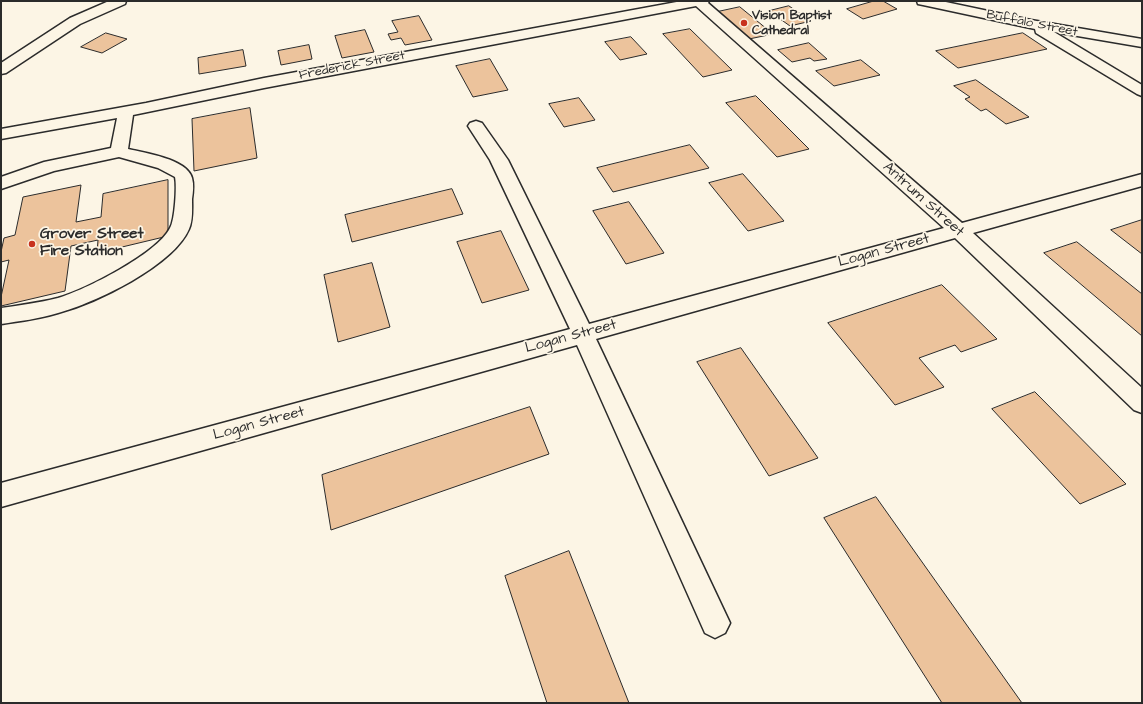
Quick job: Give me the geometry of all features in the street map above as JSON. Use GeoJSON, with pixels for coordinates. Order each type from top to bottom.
{"type":"FeatureCollection","features":[{"type":"Feature","properties":{"kind":"street"},"geometry":{"type":"LineString","coordinates":[[1,70],[75,14],[120,1]]}},
{"type":"Feature","properties":{"kind":"street","name":"Frederick Street"},"geometry":{"type":"LineString","coordinates":[[1,134],[126,112],[264,82],[701,1]]}},
{"type":"Feature","properties":{"kind":"street","name":"Antrum Street"},"geometry":{"type":"LineString","coordinates":[[701,1],[958,230],[1142,403]]}},
{"type":"Feature","properties":{"kind":"street","name":"Buffalo Street"},"geometry":{"type":"LineString","coordinates":[[923,1],[1031,24],[1142,43]]}},
{"type":"Feature","properties":{"kind":"street"},"geometry":{"type":"LineString","coordinates":[[1031,24],[1142,91]]}},
{"type":"Feature","properties":{"kind":"street"},"geometry":{"type":"LineString","coordinates":[[119,152],[126,112]]}},
{"type":"Feature","properties":{"kind":"street"},"geometry":{"type":"LineString","coordinates":[[476,126],[499,160],[583,334],[715,623]]}},
{"type":"Feature","properties":{"kind":"street"},"geometry":{"type":"LineString","coordinates":[[1,183],[50,166],[119,152],[170,166],[178,170],[183,177],[183,220],[173,240],[157,254],[118,279],[67,302],[43,310],[1,316]]}},
{"type":"Feature","properties":{"kind":"street","name":"Logan Street"},"geometry":{"type":"LineString","coordinates":[[1,495],[1142,180]]}},
{"type":"Feature","properties":{"kind":"building"},"geometry":{"type":"Polygon","coordinates":[[[874,1],[883,1],[897,9],[863,19],[847,9],[874,1]]]}},
{"type":"Feature","properties":{"kind":"building"},"geometry":{"type":"Polygon","coordinates":[[[789,6],[811,21],[790,26],[769,11],[789,6]]]}},
{"type":"Feature","properties":{"kind":"building","name":"Vision Baptist Cathedral"},"geometry":{"type":"Polygon","coordinates":[[[740,7],[773,34],[749,39],[717,12],[740,7]]]}},
{"type":"Feature","properties":{"kind":"building"},"geometry":{"type":"Polygon","coordinates":[[[419,16],[432,40],[405,45],[401,38],[391,40],[388,34],[398,32],[392,21],[419,16]]]}},
{"type":"Feature","properties":{"kind":"building"},"geometry":{"type":"Polygon","coordinates":[[[690,29],[732,70],[703,77],[663,34],[690,29]]]}},
{"type":"Feature","properties":{"kind":"building"},"geometry":{"type":"Polygon","coordinates":[[[365,30],[374,52],[342,58],[335,36],[365,30]]]}},
{"type":"Feature","properties":{"kind":"building"},"geometry":{"type":"Polygon","coordinates":[[[106,33],[127,39],[102,53],[81,47],[106,33]]]}},
{"type":"Feature","properties":{"kind":"building"},"geometry":{"type":"Polygon","coordinates":[[[1023,33],[1047,49],[958,68],[936,51],[1023,33]]]}},
{"type":"Feature","properties":{"kind":"building"},"geometry":{"type":"Polygon","coordinates":[[[631,37],[647,54],[620,60],[605,42],[631,37]]]}},
{"type":"Feature","properties":{"kind":"building"},"geometry":{"type":"Polygon","coordinates":[[[809,43],[827,59],[814,61],[810,58],[792,62],[778,50],[809,43]]]}},
{"type":"Feature","properties":{"kind":"building"},"geometry":{"type":"Polygon","coordinates":[[[309,45],[312,59],[281,65],[278,51],[309,45]]]}},
{"type":"Feature","properties":{"kind":"building"},"geometry":{"type":"Polygon","coordinates":[[[243,50],[246,66],[199,74],[198,58],[243,50]]]}},
{"type":"Feature","properties":{"kind":"building"},"geometry":{"type":"Polygon","coordinates":[[[490,59],[508,90],[473,97],[456,66],[490,59]]]}},
{"type":"Feature","properties":{"kind":"building"},"geometry":{"type":"Polygon","coordinates":[[[861,60],[880,75],[834,86],[816,71],[861,60]]]}},
{"type":"Feature","properties":{"kind":"building"},"geometry":{"type":"Polygon","coordinates":[[[976,80],[1029,117],[1006,124],[986,109],[981,111],[965,99],[970,97],[954,86],[976,80]]]}},
{"type":"Feature","properties":{"kind":"building"},"geometry":{"type":"Polygon","coordinates":[[[756,96],[809,149],[777,157],[726,103],[756,96]]]}},
{"type":"Feature","properties":{"kind":"building"},"geometry":{"type":"Polygon","coordinates":[[[579,98],[595,120],[564,127],[549,104],[579,98]]]}},
{"type":"Feature","properties":{"kind":"building"},"geometry":{"type":"Polygon","coordinates":[[[250,108],[257,158],[194,171],[192,119],[250,108]]]}},
{"type":"Feature","properties":{"kind":"building"},"geometry":{"type":"Polygon","coordinates":[[[690,145],[709,168],[613,192],[597,168],[690,145]]]}},
{"type":"Feature","properties":{"kind":"building"},"geometry":{"type":"Polygon","coordinates":[[[743,174],[784,221],[748,231],[709,183],[743,174]]]}},
{"type":"Feature","properties":{"kind":"building"},"geometry":{"type":"Polygon","coordinates":[[[168,180],[168,236],[97,253],[98,240],[71,246],[65,291],[1,306],[1,297],[9,260],[1,262],[1,252],[4,238],[15,235],[23,197],[81,185],[76,222],[101,217],[103,194],[168,180]]]}},
{"type":"Feature","properties":{"kind":"building"},"geometry":{"type":"Polygon","coordinates":[[[452,189],[463,214],[352,242],[345,215],[452,189]]]}},
{"type":"Feature","properties":{"kind":"building"},"geometry":{"type":"Polygon","coordinates":[[[629,202],[664,253],[626,264],[593,211],[629,202]]]}},
{"type":"Feature","properties":{"kind":"building"},"geometry":{"type":"Polygon","coordinates":[[[1142,220],[1142,254],[1111,230],[1142,220]]]}},
{"type":"Feature","properties":{"kind":"building"},"geometry":{"type":"Polygon","coordinates":[[[501,231],[529,290],[482,303],[457,242],[501,231]]]}},
{"type":"Feature","properties":{"kind":"building"},"geometry":{"type":"Polygon","coordinates":[[[1077,242],[1142,294],[1142,336],[1044,253],[1077,242]]]}},
{"type":"Feature","properties":{"kind":"building"},"geometry":{"type":"Polygon","coordinates":[[[372,263],[390,327],[338,342],[324,275],[372,263]]]}},
{"type":"Feature","properties":{"kind":"building"},"geometry":{"type":"Polygon","coordinates":[[[942,285],[997,339],[961,352],[955,345],[919,358],[944,387],[895,405],[828,323],[942,285]]]}},
{"type":"Feature","properties":{"kind":"building"},"geometry":{"type":"Polygon","coordinates":[[[741,348],[818,458],[769,476],[697,362],[741,348]]]}},
{"type":"Feature","properties":{"kind":"building"},"geometry":{"type":"Polygon","coordinates":[[[1035,392],[1126,484],[1080,504],[992,409],[1035,392]]]}},
{"type":"Feature","properties":{"kind":"building"},"geometry":{"type":"Polygon","coordinates":[[[530,407],[549,454],[331,530],[322,475],[530,407]]]}},
{"type":"Feature","properties":{"kind":"building"},"geometry":{"type":"Polygon","coordinates":[[[876,497],[1022,703],[942,703],[824,518],[876,497]]]}},
{"type":"Feature","properties":{"kind":"building"},"geometry":{"type":"Polygon","coordinates":[[[569,551],[629,703],[547,703],[505,576],[569,551]]]}},
{"type":"Feature","properties":{"kind":"place","name":"Vision Baptist Cathedral"},"geometry":{"type":"Point","coordinates":[744,23]}},
{"type":"Feature","properties":{"kind":"place","name":"Grover Street Fire Station"},"geometry":{"type":"Point","coordinates":[32,244]}}]}
